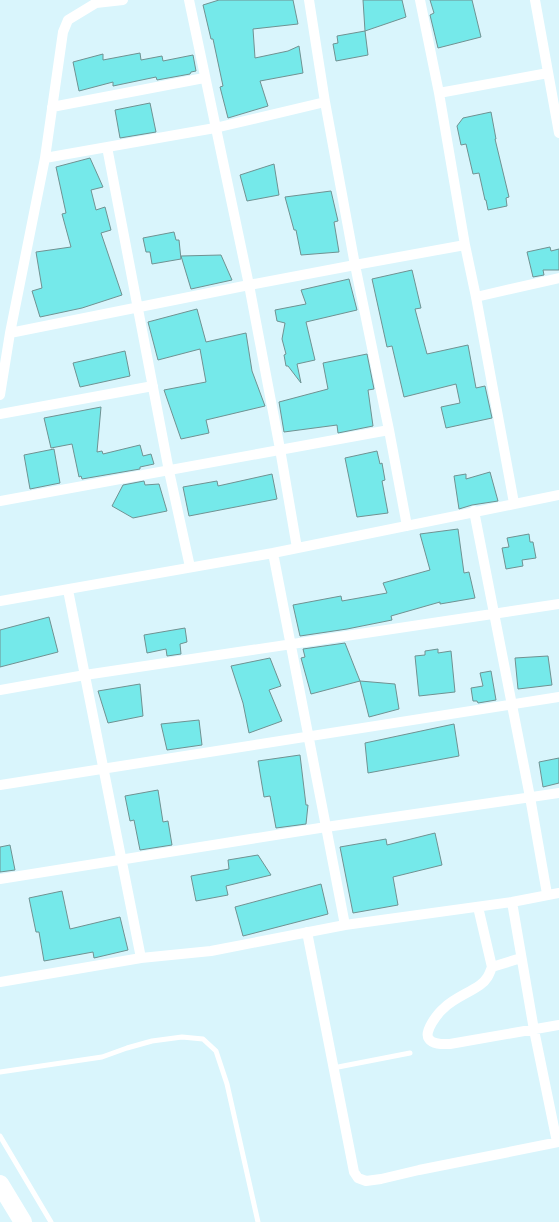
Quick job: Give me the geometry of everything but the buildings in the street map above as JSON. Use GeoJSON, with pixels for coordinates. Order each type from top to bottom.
{"type":"FeatureCollection","features":[{"type":"Feature","properties":{"kind":"highway"},"geometry":{"type":"LineString","coordinates":[[0,1184],[23,1222]]}},
{"type":"Feature","properties":{"kind":"street"},"geometry":{"type":"LineString","coordinates":[[0,396],[10,333],[45,158],[64,32],[68,20],[96,1],[123,0]]}},
{"type":"Feature","properties":{"kind":"street"},"geometry":{"type":"LineString","coordinates":[[189,0],[248,285],[280,449],[297,548]]}},
{"type":"Feature","properties":{"kind":"street"},"geometry":{"type":"LineString","coordinates":[[308,0],[355,266],[407,526]]}},
{"type":"Feature","properties":{"kind":"street"},"geometry":{"type":"LineString","coordinates":[[420,0],[439,93],[465,245],[514,503]]}},
{"type":"Feature","properties":{"kind":"street"},"geometry":{"type":"LineString","coordinates":[[535,0],[559,132]]}},
{"type":"Feature","properties":{"kind":"street"},"geometry":{"type":"LineString","coordinates":[[439,93],[548,72]]}},
{"type":"Feature","properties":{"kind":"street"},"geometry":{"type":"LineString","coordinates":[[52,107],[204,78]]}},
{"type":"Feature","properties":{"kind":"street"},"geometry":{"type":"LineString","coordinates":[[45,158],[215,128],[325,102]]}},
{"type":"Feature","properties":{"kind":"street"},"geometry":{"type":"LineString","coordinates":[[107,148],[169,471],[190,567]]}},
{"type":"Feature","properties":{"kind":"street"},"geometry":{"type":"LineString","coordinates":[[10,333],[248,285],[465,245]]}},
{"type":"Feature","properties":{"kind":"street"},"geometry":{"type":"LineString","coordinates":[[476,297],[559,278]]}},
{"type":"Feature","properties":{"kind":"street"},"geometry":{"type":"LineString","coordinates":[[0,414],[153,386]]}},
{"type":"Feature","properties":{"kind":"street"},"geometry":{"type":"LineString","coordinates":[[0,501],[389,430]]}},
{"type":"Feature","properties":{"kind":"street"},"geometry":{"type":"LineString","coordinates":[[0,601],[297,548],[559,495]]}},
{"type":"Feature","properties":{"kind":"street"},"geometry":{"type":"LineString","coordinates":[[474,511],[530,797],[547,894]]}},
{"type":"Feature","properties":{"kind":"street"},"geometry":{"type":"LineString","coordinates":[[273,552],[345,925]]}},
{"type":"Feature","properties":{"kind":"street"},"geometry":{"type":"LineString","coordinates":[[68,590],[141,958]]}},
{"type":"Feature","properties":{"kind":"street"},"geometry":{"type":"LineString","coordinates":[[0,690],[85,675],[559,604]]}},
{"type":"Feature","properties":{"kind":"street"},"geometry":{"type":"LineString","coordinates":[[0,785],[511,703],[559,697]]}},
{"type":"Feature","properties":{"kind":"street"},"geometry":{"type":"LineString","coordinates":[[0,879],[326,827],[559,793]]}},
{"type":"Feature","properties":{"kind":"street"},"geometry":{"type":"LineString","coordinates":[[0,982],[141,958],[211,951],[345,925],[512,902],[547,894],[559,893]]}},
{"type":"Feature","properties":{"kind":"street"},"geometry":{"type":"LineString","coordinates":[[307,932],[354,1172],[358,1178],[366,1181],[558,1142],[534,1030],[512,902]]}},
{"type":"Feature","properties":{"kind":"street"},"geometry":{"type":"LineString","coordinates":[[478,907],[492,967],[489,976],[480,985],[444,1008],[430,1025],[428,1035],[429,1039],[434,1043],[450,1044],[559,1025]]}},
{"type":"Feature","properties":{"kind":"street"},"geometry":{"type":"LineString","coordinates":[[492,967],[521,958]]}},
{"type":"Feature","properties":{"kind":"lane"},"geometry":{"type":"LineString","coordinates":[[0,1072],[102,1057],[152,1041],[182,1037],[203,1039],[216,1052],[227,1084],[258,1222]]}},
{"type":"Feature","properties":{"kind":"lane"},"geometry":{"type":"LineString","coordinates":[[333,1068],[410,1053]]}},
{"type":"Feature","properties":{"kind":"lane"},"geometry":{"type":"LineString","coordinates":[[0,1136],[51,1222]]}}]}
